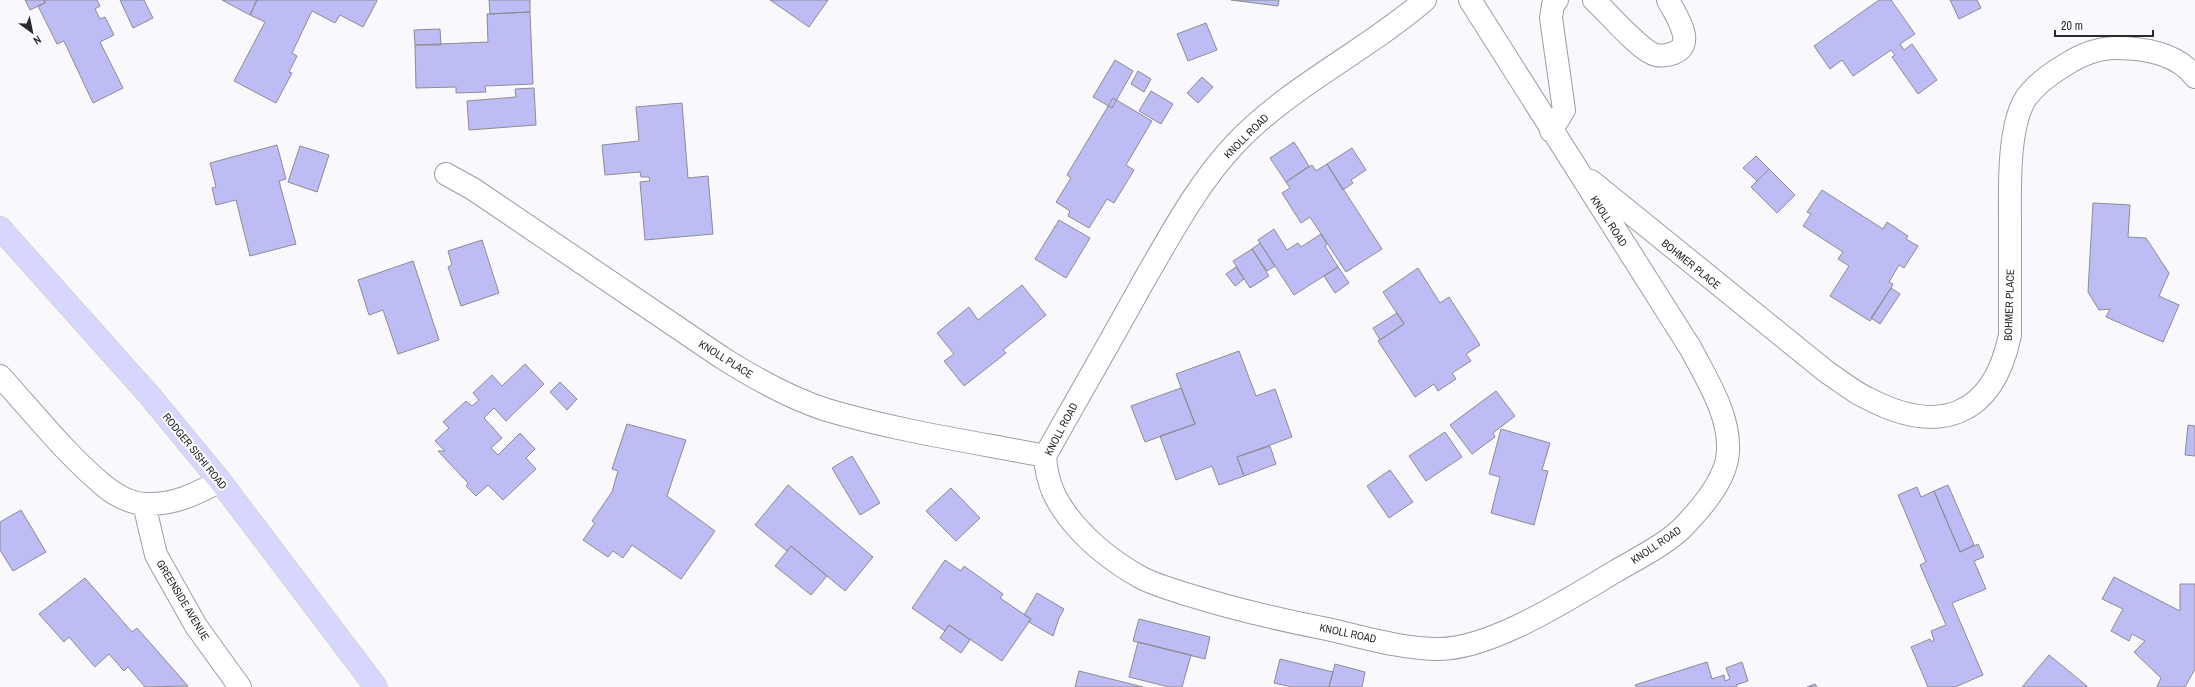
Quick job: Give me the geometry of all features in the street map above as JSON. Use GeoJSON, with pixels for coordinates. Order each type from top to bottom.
{"type":"FeatureCollection","features":[{"type":"Feature","properties":{"kind":"main road","name":"RODGER SISHI ROAD"},"geometry":{"type":"LineString","coordinates":[[0,228],[150,396],[220,481],[376,687]]}},
{"type":"Feature","properties":{"kind":"street","name":"KNOLL ROAD"},"geometry":{"type":"LineString","coordinates":[[1425,0],[1373,41],[1272,110],[1236,143],[1207,179],[1178,221],[1045,456],[1046,476],[1052,491],[1064,512],[1090,542],[1115,562],[1143,578],[1215,603],[1314,626],[1412,646],[1441,649],[1473,644],[1506,632],[1580,593],[1646,554],[1685,526],[1708,498],[1723,473],[1728,451],[1724,422],[1712,390],[1691,350],[1470,0]]}},
{"type":"Feature","properties":{"kind":"street"},"geometry":{"type":"LineString","coordinates":[[1551,130],[1564,110],[1551,18],[1553,5],[1557,0]]}},
{"type":"Feature","properties":{"kind":"street"},"geometry":{"type":"LineString","coordinates":[[1594,0],[1640,44],[1654,55],[1668,56],[1678,52],[1684,45],[1685,35],[1668,0]]}},
{"type":"Feature","properties":{"kind":"street","name":"BOHMER PLACE"},"geometry":{"type":"LineString","coordinates":[[1575,168],[1659,238],[1828,373],[1866,398],[1900,413],[1930,418],[1958,412],[1982,398],[1993,384],[2005,358],[2010,335],[2010,170],[2017,121],[2026,99],[2046,76],[2073,60],[2105,48],[2137,48],[2171,58],[2191,71],[2195,77]]}},
{"type":"Feature","properties":{"kind":"street","name":"KNOLL PLACE"},"geometry":{"type":"LineString","coordinates":[[446,174],[473,189],[721,357],[753,377],[789,395],[826,409],[871,422],[1045,456]]}},
{"type":"Feature","properties":{"kind":"street"},"geometry":{"type":"LineString","coordinates":[[0,376],[103,485],[124,498],[144,504],[168,503],[189,497],[220,481]]}},
{"type":"Feature","properties":{"kind":"street","name":"GREENSIDE AVENUE"},"geometry":{"type":"LineString","coordinates":[[144,504],[156,555],[196,626],[240,687]]}},
{"type":"Feature","properties":{"kind":"building"},"geometry":{"type":"Polygon","coordinates":[[[25,0],[44,0],[45,3],[30,10],[25,0]]]}},
{"type":"Feature","properties":{"kind":"building"},"geometry":{"type":"Polygon","coordinates":[[[44,0],[97,0],[100,6],[95,9],[100,19],[105,17],[114,35],[100,42],[123,88],[93,103],[64,41],[57,44],[38,6],[45,3],[44,0]]]}},
{"type":"Feature","properties":{"kind":"building"},"geometry":{"type":"Polygon","coordinates":[[[120,0],[144,0],[153,18],[133,28],[120,0]]]}},
{"type":"Feature","properties":{"kind":"building"},"geometry":{"type":"Polygon","coordinates":[[[222,0],[257,0],[250,15],[222,0]]]}},
{"type":"Feature","properties":{"kind":"building"},"geometry":{"type":"Polygon","coordinates":[[[257,0],[377,1],[363,27],[340,15],[335,23],[312,11],[292,53],[297,56],[289,72],[292,73],[276,103],[234,81],[265,22],[250,15],[257,0]]]}},
{"type":"Feature","properties":{"kind":"building"},"geometry":{"type":"Polygon","coordinates":[[[489,0],[530,0],[530,12],[490,14],[489,0]]]}},
{"type":"Feature","properties":{"kind":"building"},"geometry":{"type":"Polygon","coordinates":[[[770,0],[828,0],[809,27],[770,0]]]}},
{"type":"Feature","properties":{"kind":"building"},"geometry":{"type":"Polygon","coordinates":[[[1231,0],[1279,0],[1278,6],[1231,0]]]}},
{"type":"Feature","properties":{"kind":"building"},"geometry":{"type":"Polygon","coordinates":[[[1879,0],[1891,0],[1915,34],[1900,44],[1904,50],[1912,44],[1937,80],[1918,94],[1892,57],[1895,55],[1891,50],[1853,76],[1842,60],[1830,69],[1814,46],[1879,0]]]}},
{"type":"Feature","properties":{"kind":"building"},"geometry":{"type":"Polygon","coordinates":[[[1950,0],[1977,0],[1981,8],[1959,19],[1950,0]]]}},
{"type":"Feature","properties":{"kind":"building"},"geometry":{"type":"Polygon","coordinates":[[[530,12],[533,84],[485,86],[486,92],[456,93],[456,87],[416,88],[415,45],[488,42],[487,14],[530,12]]]}},
{"type":"Feature","properties":{"kind":"building"},"geometry":{"type":"Polygon","coordinates":[[[1206,23],[1217,50],[1188,61],[1177,34],[1206,23]]]}},
{"type":"Feature","properties":{"kind":"building"},"geometry":{"type":"Polygon","coordinates":[[[440,29],[441,45],[415,45],[414,30],[440,29]]]}},
{"type":"Feature","properties":{"kind":"building"},"geometry":{"type":"Polygon","coordinates":[[[1115,60],[1133,71],[1112,108],[1093,97],[1115,60]]]}},
{"type":"Feature","properties":{"kind":"building"},"geometry":{"type":"Polygon","coordinates":[[[1138,71],[1151,79],[1144,92],[1131,84],[1138,71]]]}},
{"type":"Feature","properties":{"kind":"building"},"geometry":{"type":"Polygon","coordinates":[[[1202,77],[1213,87],[1198,103],[1187,93],[1202,77]]]}},
{"type":"Feature","properties":{"kind":"building"},"geometry":{"type":"Polygon","coordinates":[[[534,88],[536,125],[469,130],[467,101],[516,97],[515,89],[534,88]]]}},
{"type":"Feature","properties":{"kind":"building"},"geometry":{"type":"Polygon","coordinates":[[[1151,91],[1173,104],[1161,124],[1139,111],[1151,91]]]}},
{"type":"Feature","properties":{"kind":"building"},"geometry":{"type":"Polygon","coordinates":[[[1113,98],[1152,121],[1126,165],[1134,170],[1114,203],[1107,199],[1089,228],[1068,216],[1070,211],[1056,202],[1071,178],[1067,175],[1113,98]]]}},
{"type":"Feature","properties":{"kind":"building"},"geometry":{"type":"Polygon","coordinates":[[[682,103],[688,178],[708,176],[713,234],[645,240],[640,182],[650,181],[649,177],[641,177],[640,172],[605,175],[602,145],[639,141],[636,107],[682,103]]]}},
{"type":"Feature","properties":{"kind":"building"},"geometry":{"type":"Polygon","coordinates":[[[1294,142],[1309,166],[1286,182],[1270,158],[1294,142]]]}},
{"type":"Feature","properties":{"kind":"building"},"geometry":{"type":"Polygon","coordinates":[[[277,145],[286,179],[279,181],[296,244],[250,256],[236,200],[216,205],[212,188],[216,187],[210,163],[277,145]]]}},
{"type":"Feature","properties":{"kind":"building"},"geometry":{"type":"Polygon","coordinates":[[[300,146],[329,155],[317,192],[288,182],[300,146]]]}},
{"type":"Feature","properties":{"kind":"building"},"geometry":{"type":"Polygon","coordinates":[[[1352,148],[1366,170],[1351,180],[1353,183],[1343,190],[1327,164],[1352,148]]]}},
{"type":"Feature","properties":{"kind":"building"},"geometry":{"type":"Polygon","coordinates":[[[1756,156],[1769,169],[1757,181],[1743,168],[1756,156]]]}},
{"type":"Feature","properties":{"kind":"building"},"geometry":{"type":"Polygon","coordinates":[[[1327,164],[1382,249],[1346,272],[1310,217],[1301,223],[1282,193],[1290,188],[1286,182],[1312,165],[1316,171],[1327,164]]]}},
{"type":"Feature","properties":{"kind":"building"},"geometry":{"type":"Polygon","coordinates":[[[1769,169],[1795,195],[1777,213],[1751,187],[1769,169]]]}},
{"type":"Feature","properties":{"kind":"building"},"geometry":{"type":"Polygon","coordinates":[[[1822,190],[1883,229],[1887,222],[1908,236],[1906,239],[1918,246],[1904,268],[1899,265],[1889,282],[1893,284],[1891,288],[1870,321],[1830,296],[1849,266],[1838,259],[1843,252],[1803,226],[1811,214],[1807,212],[1822,190]]]}},
{"type":"Feature","properties":{"kind":"building"},"geometry":{"type":"Polygon","coordinates":[[[2093,203],[2130,205],[2128,237],[2146,238],[2169,273],[2159,296],[2179,305],[2163,342],[2106,317],[2110,309],[2099,310],[2088,292],[2093,203]]]}},
{"type":"Feature","properties":{"kind":"building"},"geometry":{"type":"Polygon","coordinates":[[[1059,220],[1090,238],[1066,278],[1035,259],[1059,220]]]}},
{"type":"Feature","properties":{"kind":"building"},"geometry":{"type":"Polygon","coordinates":[[[1274,229],[1287,250],[1298,243],[1301,247],[1321,234],[1327,244],[1325,246],[1338,267],[1294,295],[1258,240],[1274,229]]]}},
{"type":"Feature","properties":{"kind":"building"},"geometry":{"type":"Polygon","coordinates":[[[482,240],[499,293],[461,306],[448,267],[452,265],[448,251],[482,240]]]}},
{"type":"Feature","properties":{"kind":"building"},"geometry":{"type":"Polygon","coordinates":[[[1260,243],[1275,266],[1267,271],[1252,249],[1260,243]]]}},
{"type":"Feature","properties":{"kind":"building"},"geometry":{"type":"Polygon","coordinates":[[[1252,249],[1269,276],[1250,288],[1233,261],[1252,249]]]}},
{"type":"Feature","properties":{"kind":"building"},"geometry":{"type":"Polygon","coordinates":[[[413,261],[439,340],[398,354],[383,310],[369,315],[358,280],[413,261]]]}},
{"type":"Feature","properties":{"kind":"building"},"geometry":{"type":"Polygon","coordinates":[[[1236,267],[1244,279],[1235,286],[1226,274],[1236,267]]]}},
{"type":"Feature","properties":{"kind":"building"},"geometry":{"type":"Polygon","coordinates":[[[1338,267],[1349,283],[1335,293],[1324,276],[1338,267]]]}},
{"type":"Feature","properties":{"kind":"building"},"geometry":{"type":"Polygon","coordinates":[[[1418,268],[1440,303],[1449,297],[1480,345],[1466,354],[1471,361],[1452,373],[1456,379],[1438,391],[1434,384],[1415,397],[1378,341],[1404,324],[1383,292],[1418,268]]]}},
{"type":"Feature","properties":{"kind":"building"},"geometry":{"type":"Polygon","coordinates":[[[1022,285],[1046,315],[1003,350],[1006,353],[964,386],[944,361],[954,354],[937,333],[969,307],[978,320],[1022,285]]]}},
{"type":"Feature","properties":{"kind":"building"},"geometry":{"type":"Polygon","coordinates":[[[1891,288],[1900,294],[1880,324],[1871,318],[1891,288]]]}},
{"type":"Feature","properties":{"kind":"building"},"geometry":{"type":"Polygon","coordinates":[[[1397,313],[1404,324],[1380,340],[1373,328],[1397,313]]]}},
{"type":"Feature","properties":{"kind":"building"},"geometry":{"type":"Polygon","coordinates":[[[1239,351],[1256,396],[1275,389],[1292,437],[1237,457],[1244,476],[1219,485],[1212,466],[1176,480],[1160,436],[1195,424],[1176,374],[1239,351]]]}},
{"type":"Feature","properties":{"kind":"building"},"geometry":{"type":"Polygon","coordinates":[[[525,364],[544,384],[506,421],[494,408],[484,418],[502,438],[491,448],[498,455],[520,433],[535,449],[526,458],[536,469],[503,500],[488,485],[476,496],[466,486],[468,483],[438,451],[445,451],[435,441],[449,428],[443,422],[466,401],[472,406],[479,400],[473,393],[492,375],[502,386],[525,364]]]}},
{"type":"Feature","properties":{"kind":"building"},"geometry":{"type":"Polygon","coordinates":[[[560,382],[577,399],[567,410],[550,392],[560,382]]]}},
{"type":"Feature","properties":{"kind":"building"},"geometry":{"type":"Polygon","coordinates":[[[1181,388],[1195,424],[1145,442],[1131,406],[1181,388]]]}},
{"type":"Feature","properties":{"kind":"building"},"geometry":{"type":"Polygon","coordinates":[[[1496,391],[1515,416],[1493,433],[1495,437],[1472,454],[1450,425],[1496,391]]]}},
{"type":"Feature","properties":{"kind":"building"},"geometry":{"type":"Polygon","coordinates":[[[627,424],[686,440],[667,496],[715,531],[681,579],[632,545],[623,558],[613,551],[608,557],[583,540],[595,523],[592,521],[612,492],[618,471],[612,469],[627,424]]]}},
{"type":"Feature","properties":{"kind":"building"},"geometry":{"type":"Polygon","coordinates":[[[2188,425],[2195,426],[2195,456],[2185,455],[2188,425]]]}},
{"type":"Feature","properties":{"kind":"building"},"geometry":{"type":"Polygon","coordinates":[[[1501,429],[1550,443],[1542,470],[1548,471],[1534,525],[1491,513],[1500,477],[1489,474],[1501,429]]]}},
{"type":"Feature","properties":{"kind":"building"},"geometry":{"type":"Polygon","coordinates":[[[1445,432],[1462,457],[1426,481],[1409,456],[1445,432]]]}},
{"type":"Feature","properties":{"kind":"building"},"geometry":{"type":"Polygon","coordinates":[[[1270,446],[1276,464],[1244,476],[1237,457],[1270,446]]]}},
{"type":"Feature","properties":{"kind":"building"},"geometry":{"type":"Polygon","coordinates":[[[852,456],[880,503],[860,515],[832,468],[852,456]]]}},
{"type":"Feature","properties":{"kind":"building"},"geometry":{"type":"Polygon","coordinates":[[[1390,470],[1413,502],[1389,518],[1367,486],[1390,470]]]}},
{"type":"Feature","properties":{"kind":"building"},"geometry":{"type":"Polygon","coordinates":[[[788,485],[873,557],[845,591],[791,546],[787,551],[755,525],[788,485]]]}},
{"type":"Feature","properties":{"kind":"building"},"geometry":{"type":"Polygon","coordinates":[[[1948,485],[1974,545],[1960,552],[1934,491],[1948,485]]]}},
{"type":"Feature","properties":{"kind":"building"},"geometry":{"type":"Polygon","coordinates":[[[1917,487],[1921,497],[1934,491],[1960,552],[1978,544],[1984,557],[1974,561],[1986,589],[1952,603],[1983,675],[1955,687],[1928,687],[1911,647],[1930,639],[1931,642],[1934,640],[1931,631],[1946,625],[1920,565],[1926,562],[1898,495],[1917,487]]]}},
{"type":"Feature","properties":{"kind":"building"},"geometry":{"type":"Polygon","coordinates":[[[951,488],[980,518],[956,541],[926,511],[951,488]]]}},
{"type":"Feature","properties":{"kind":"building"},"geometry":{"type":"Polygon","coordinates":[[[21,510],[46,552],[13,571],[0,550],[0,522],[21,510]]]}},
{"type":"Feature","properties":{"kind":"building"},"geometry":{"type":"Polygon","coordinates":[[[791,546],[827,576],[811,595],[775,566],[791,546]]]}},
{"type":"Feature","properties":{"kind":"building"},"geometry":{"type":"Polygon","coordinates":[[[945,560],[961,571],[964,566],[1003,594],[1000,598],[1031,619],[1002,661],[949,625],[945,631],[912,608],[945,560]]]}},
{"type":"Feature","properties":{"kind":"building"},"geometry":{"type":"Polygon","coordinates":[[[2114,577],[2180,611],[2180,584],[2195,584],[2195,669],[2185,687],[2157,687],[2161,678],[2134,652],[2145,641],[2132,634],[2129,641],[2111,631],[2123,609],[2102,599],[2114,577]]]}},
{"type":"Feature","properties":{"kind":"building"},"geometry":{"type":"Polygon","coordinates":[[[85,578],[132,632],[137,628],[188,686],[145,687],[128,667],[124,671],[109,654],[95,667],[69,637],[64,642],[39,614],[85,578]]]}},
{"type":"Feature","properties":{"kind":"building"},"geometry":{"type":"Polygon","coordinates":[[[1037,593],[1064,609],[1059,618],[1053,636],[1029,622],[1031,619],[1024,615],[1037,593]]]}},
{"type":"Feature","properties":{"kind":"building"},"geometry":{"type":"Polygon","coordinates":[[[1139,619],[1210,637],[1205,659],[1133,641],[1139,619]]]}},
{"type":"Feature","properties":{"kind":"building"},"geometry":{"type":"Polygon","coordinates":[[[949,625],[970,640],[961,653],[940,638],[949,625]]]}},
{"type":"Feature","properties":{"kind":"building"},"geometry":{"type":"Polygon","coordinates":[[[1138,642],[1191,655],[1182,687],[1169,687],[1129,677],[1138,642]]]}},
{"type":"Feature","properties":{"kind":"building"},"geometry":{"type":"Polygon","coordinates":[[[2049,655],[2087,686],[2087,687],[2022,687],[2049,655]]]}},
{"type":"Feature","properties":{"kind":"building"},"geometry":{"type":"Polygon","coordinates":[[[1280,659],[1333,672],[1329,687],[1292,687],[1274,683],[1280,659]]]}},
{"type":"Feature","properties":{"kind":"building"},"geometry":{"type":"Polygon","coordinates":[[[1707,662],[1712,679],[1724,675],[1725,681],[1730,679],[1726,668],[1742,662],[1748,681],[1736,685],[1737,687],[1636,687],[1635,685],[1707,662]]]}},
{"type":"Feature","properties":{"kind":"building"},"geometry":{"type":"Polygon","coordinates":[[[1335,664],[1365,672],[1362,687],[1329,687],[1335,664]]]}},
{"type":"Feature","properties":{"kind":"building"},"geometry":{"type":"Polygon","coordinates":[[[1079,671],[1143,687],[1075,687],[1079,671]]]}},
{"type":"Feature","properties":{"kind":"building"},"geometry":{"type":"Polygon","coordinates":[[[1815,684],[1817,687],[1807,687],[1815,684]]]}}]}
